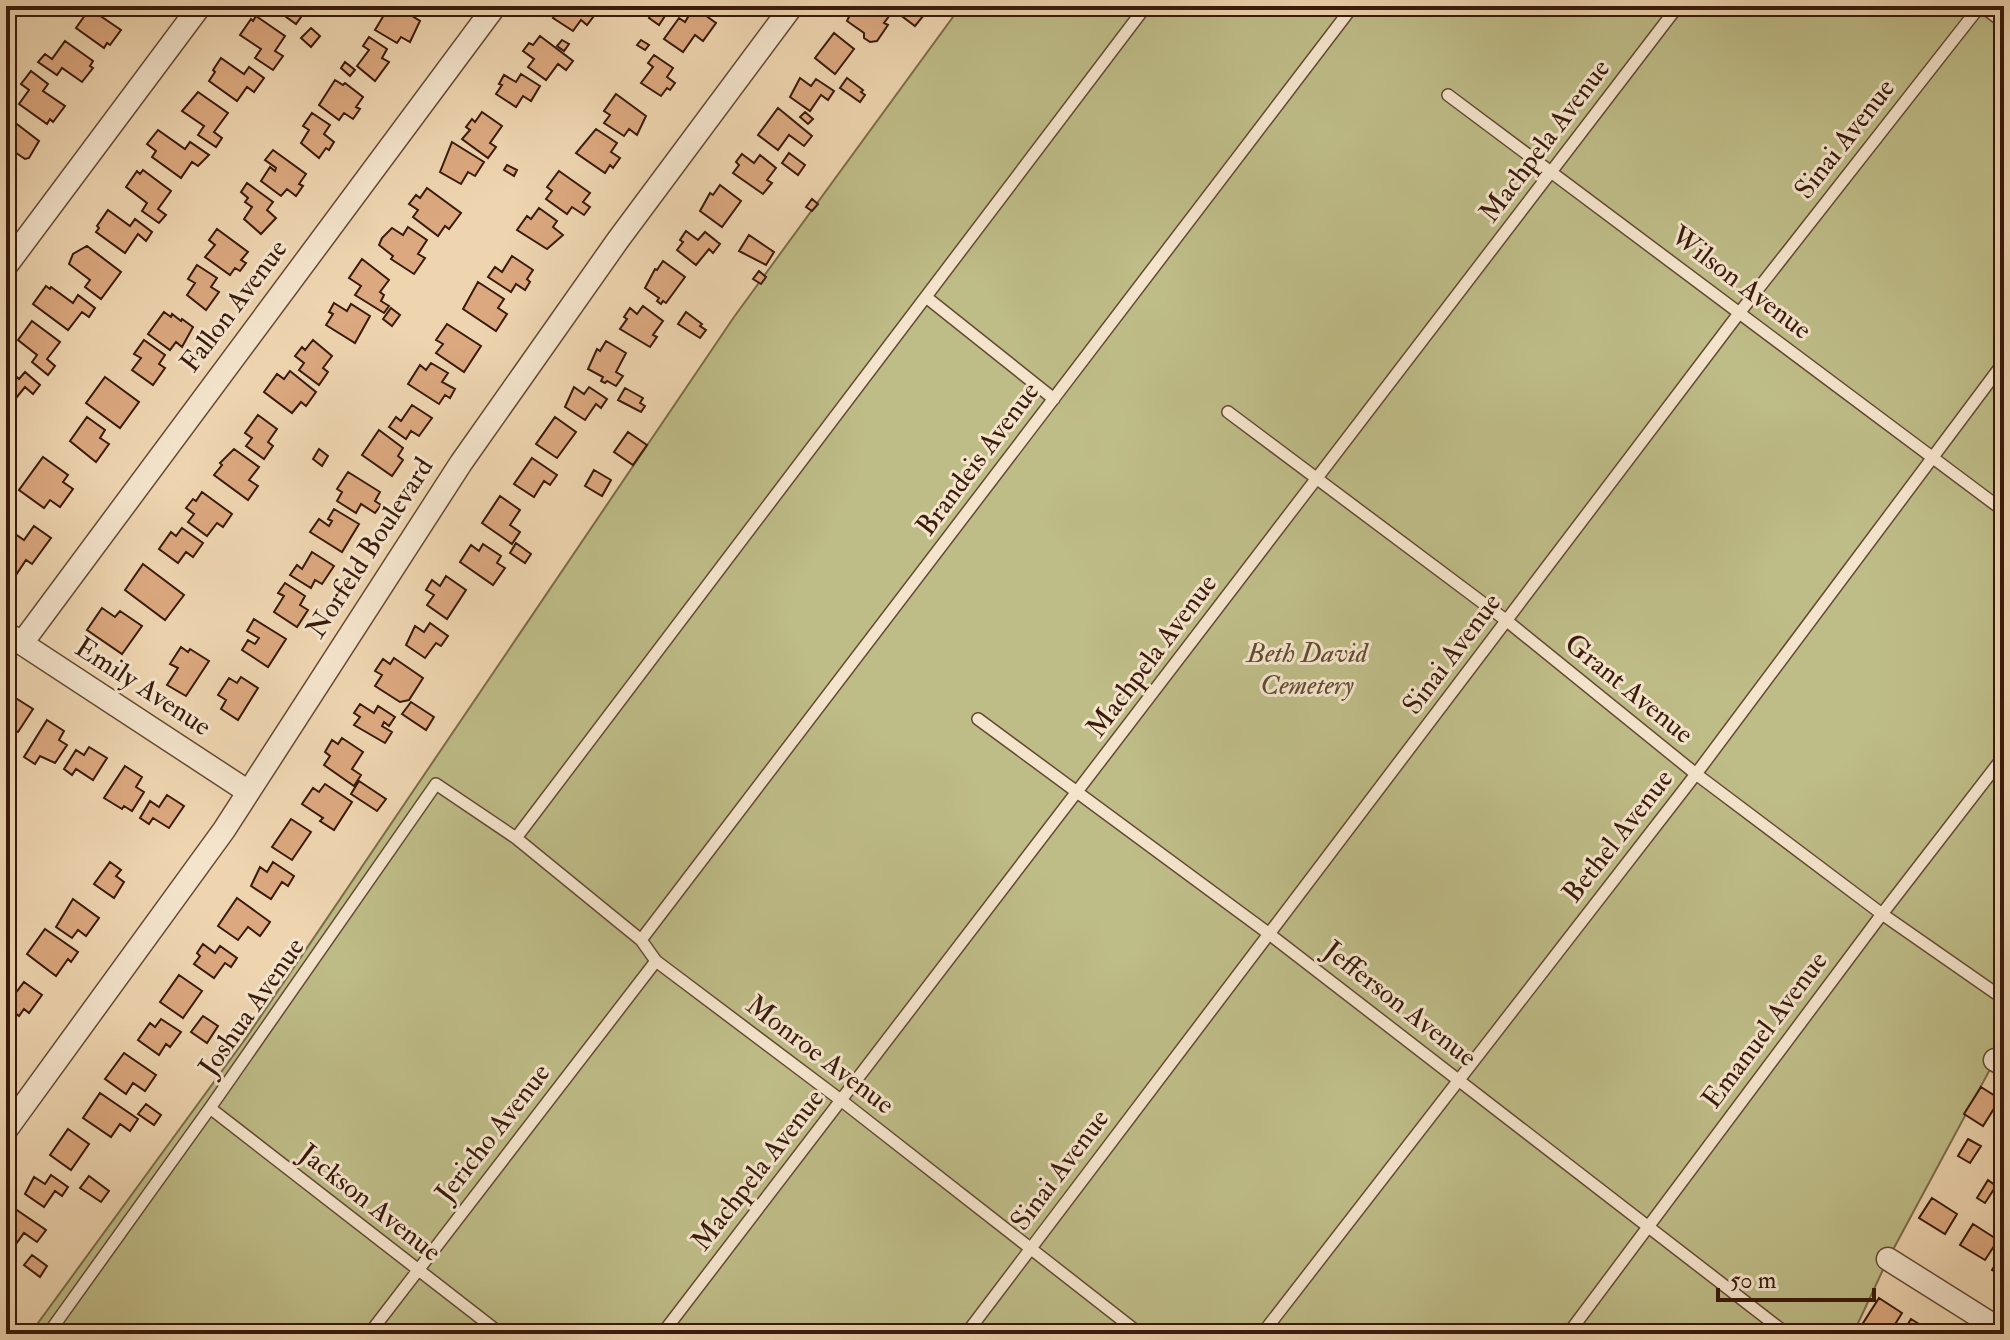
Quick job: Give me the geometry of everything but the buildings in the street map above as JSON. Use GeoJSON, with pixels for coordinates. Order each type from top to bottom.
{"type":"FeatureCollection","features":[{"type":"Feature","properties":{"kind":"street"},"geometry":{"type":"LineString","coordinates":[[6,266],[200,6]]}},
{"type":"Feature","properties":{"kind":"street","name":"Fallon Avenue"},"geometry":{"type":"LineString","coordinates":[[14,638],[495,6]]}},
{"type":"Feature","properties":{"kind":"street","name":"Norfeld Boulevard"},"geometry":{"type":"LineString","coordinates":[[6,1130],[224,830],[461,463],[785,8]]}},
{"type":"Feature","properties":{"kind":"street","name":"Emily Avenue"},"geometry":{"type":"LineString","coordinates":[[14,638],[247,791]]}},
{"type":"Feature","properties":{"kind":"street"},"geometry":{"type":"LineString","coordinates":[[1888,1259],[2004,1332]]}},
{"type":"Feature","properties":{"kind":"lane"},"geometry":{"type":"LineString","coordinates":[[516,838],[1146,6]]}},
{"type":"Feature","properties":{"kind":"lane","name":"Brandeis Avenue"},"geometry":{"type":"LineString","coordinates":[[641,940],[1353,6]]}},
{"type":"Feature","properties":{"kind":"lane","name":"Machpela Avenue"},"geometry":{"type":"LineString","coordinates":[[662,1334],[1678,6]]}},
{"type":"Feature","properties":{"kind":"lane"},"geometry":{"type":"LineString","coordinates":[[1981,6],[2004,23]]}},
{"type":"Feature","properties":{"kind":"lane","name":"Sinai Avenue"},"geometry":{"type":"LineString","coordinates":[[966,1334],[1740,312],[1981,6]]}},
{"type":"Feature","properties":{"kind":"lane","name":"Wilson Avenue"},"geometry":{"type":"LineString","coordinates":[[1448,95],[2004,511]]}},
{"type":"Feature","properties":{"kind":"lane"},"geometry":{"type":"LineString","coordinates":[[926,297],[1054,399]]}},
{"type":"Feature","properties":{"kind":"lane","name":"Bethel Avenue"},"geometry":{"type":"LineString","coordinates":[[1262,1334],[1696,774],[2004,362]]}},
{"type":"Feature","properties":{"kind":"lane","name":"Grant Avenue"},"geometry":{"type":"LineString","coordinates":[[1228,412],[1507,621],[1696,774],[1882,914],[2004,999]]}},
{"type":"Feature","properties":{"kind":"lane","name":"Jefferson Avenue"},"geometry":{"type":"LineString","coordinates":[[978,719],[1268,933],[1787,1334]]}},
{"type":"Feature","properties":{"kind":"lane","name":"Emanuel Avenue"},"geometry":{"type":"LineString","coordinates":[[1568,1334],[2004,756]]}},
{"type":"Feature","properties":{"kind":"lane","name":"Joshua Avenue"},"geometry":{"type":"LineString","coordinates":[[48,1334],[436,784],[516,838]]}},
{"type":"Feature","properties":{"kind":"lane","name":"Monroe Avenue"},"geometry":{"type":"LineString","coordinates":[[516,838],[641,940],[656,961],[842,1101],[1140,1334]]}},
{"type":"Feature","properties":{"kind":"lane","name":"Jericho Avenue"},"geometry":{"type":"LineString","coordinates":[[369,1334],[656,961]]}},
{"type":"Feature","properties":{"kind":"lane","name":"Jackson Avenue"},"geometry":{"type":"LineString","coordinates":[[210,1108],[501,1334]]}},
{"type":"Feature","properties":{"kind":"green space","name":"Beth David Cemetery"},"geometry":{"type":"Polygon","coordinates":[[[961,6],[2004,6],[2004,1051],[1995,1060],[1888,1259],[1853,1334],[30,1334],[246,1038],[734,317],[961,6]]]}}]}
